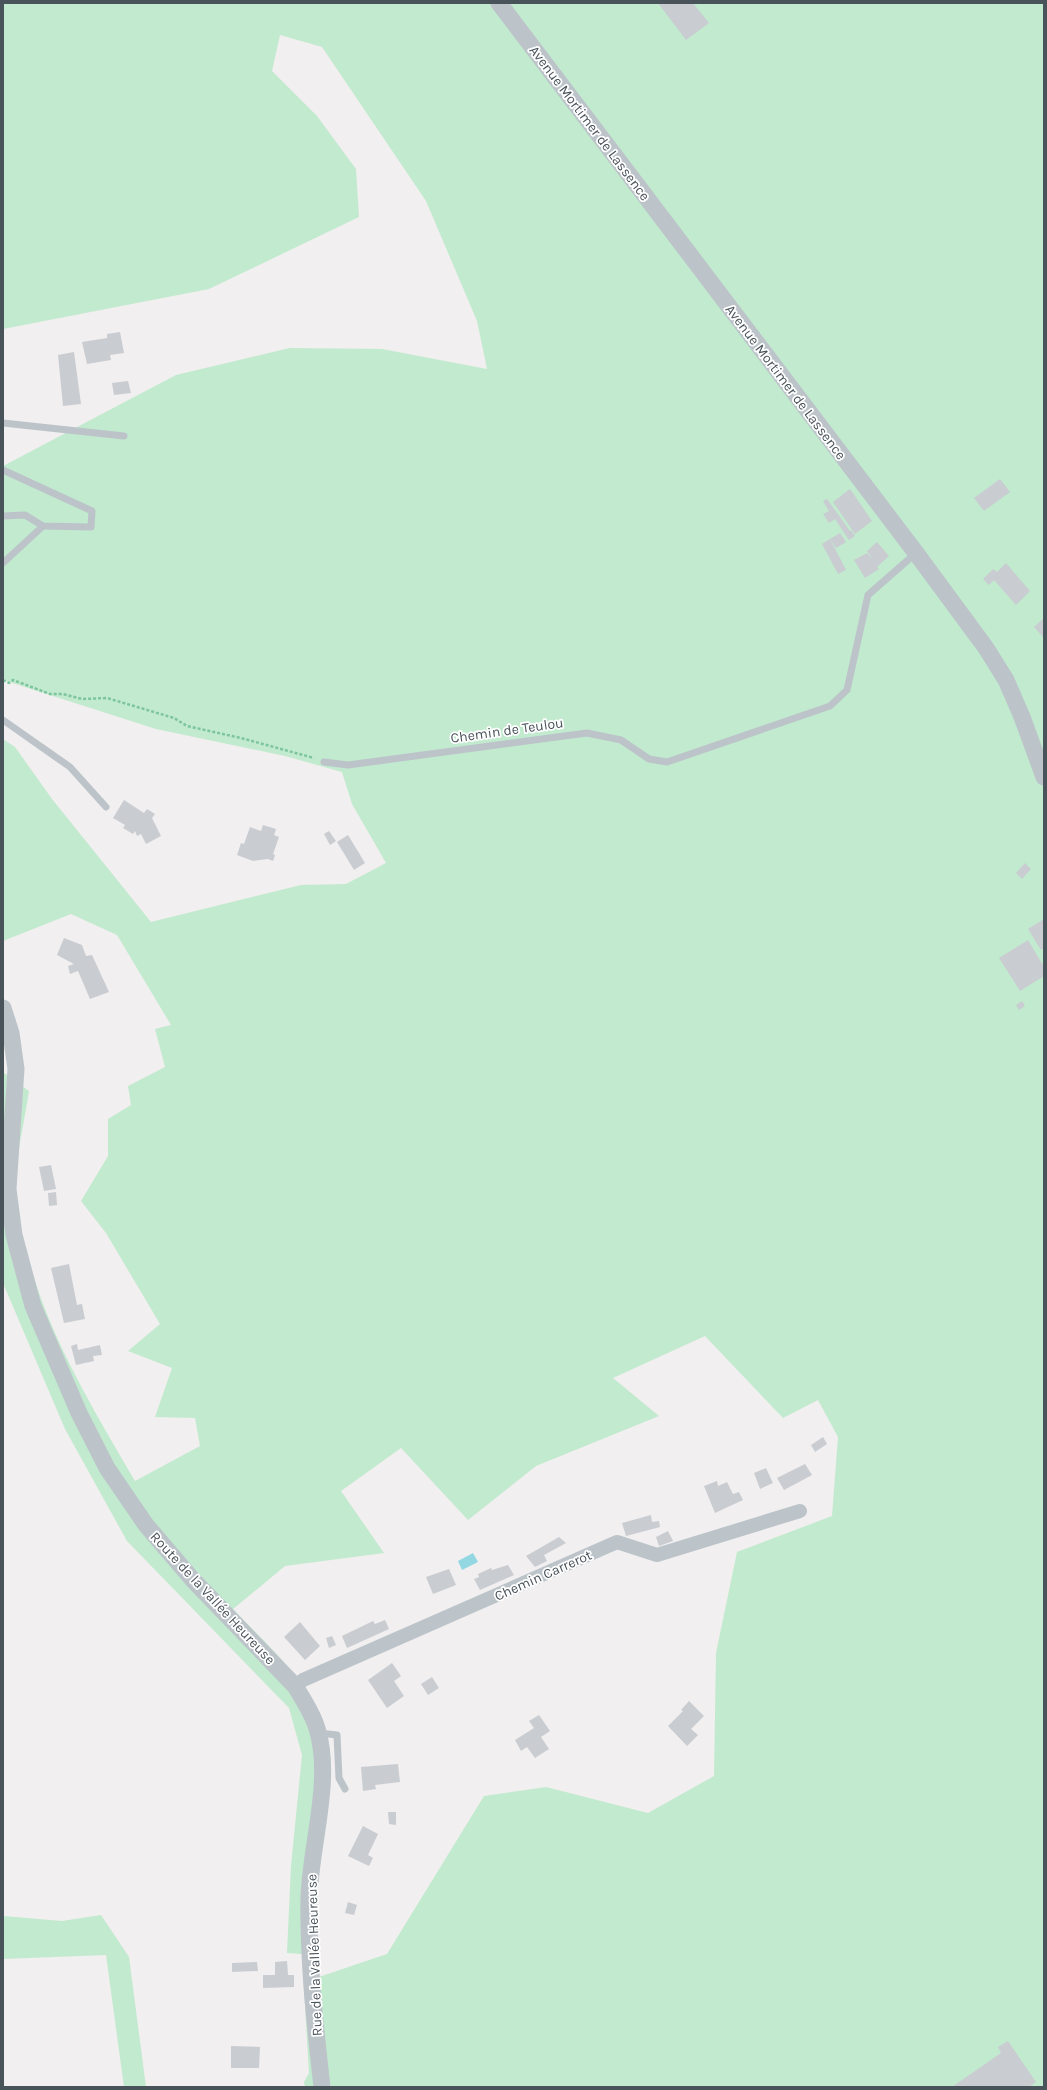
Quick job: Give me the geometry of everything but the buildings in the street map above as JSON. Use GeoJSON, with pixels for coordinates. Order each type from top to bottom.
{"type":"FeatureCollection","features":[{"type":"Feature","properties":{"kind":"street","name":"Avenue Mortimer de Lassence"},"geometry":{"type":"LineString","coordinates":[[499,3],[916,553],[986,648],[1006,680],[1022,717],[1044,777]]}},
{"type":"Feature","properties":{"kind":"street","name":"Route de la Vallée Heureuse"},"geometry":{"type":"LineString","coordinates":[[3,1008],[11,1033],[16,1069],[6,1189],[14,1235],[33,1306],[79,1413],[107,1468],[146,1525],[193,1580],[295,1686]]}},
{"type":"Feature","properties":{"kind":"street","name":"Chemin Carrerot"},"geometry":{"type":"LineString","coordinates":[[295,1686],[303,1680],[617,1542],[657,1554],[800,1510]]}},
{"type":"Feature","properties":{"kind":"street","name":"Rue de la Vallée Heureuse"},"geometry":{"type":"LineString","coordinates":[[295,1686],[308,1706],[318,1733],[322,1766],[320,1799],[311,1860],[309,1899],[313,1995],[322,2087]]}},
{"type":"Feature","properties":{"kind":"lane"},"geometry":{"type":"LineString","coordinates":[[3,423],[124,436]]}},
{"type":"Feature","properties":{"kind":"lane"},"geometry":{"type":"LineString","coordinates":[[3,470],[92,511],[91,527],[43,526],[25,515],[3,516]]}},
{"type":"Feature","properties":{"kind":"lane"},"geometry":{"type":"LineString","coordinates":[[3,563],[43,526]]}},
{"type":"Feature","properties":{"kind":"lane","name":"Chemin de Teulou"},"geometry":{"type":"LineString","coordinates":[[324,762],[348,765],[587,733],[621,740],[649,759],[667,762],[830,706],[847,690],[868,595],[916,553]]}},
{"type":"Feature","properties":{"kind":"lane"},"geometry":{"type":"LineString","coordinates":[[3,720],[70,767],[106,807]]}},
{"type":"Feature","properties":{"kind":"lane"},"geometry":{"type":"LineString","coordinates":[[318,1733],[337,1735],[339,1778],[344,1789]]}},
{"type":"Feature","properties":{"kind":"path"},"geometry":{"type":"LineString","coordinates":[[3,680],[10,683],[13,680],[50,694],[63,694],[82,699],[107,698],[174,718],[187,726],[249,740],[324,762]]}},
{"type":"Feature","properties":{"kind":"green space"},"geometry":{"type":"Polygon","coordinates":[[[3,3],[1044,3],[1044,2087],[305,2087],[304,2082],[309,2073],[302,1954],[287,1953],[291,1866],[302,1755],[289,1708],[127,1541],[65,1429],[3,1283],[3,1072],[29,1091],[19,1146],[16,1187],[18,1214],[26,1250],[46,1311],[58,1340],[87,1398],[135,1481],[200,1446],[195,1418],[155,1417],[172,1368],[128,1351],[160,1324],[106,1233],[81,1201],[108,1156],[108,1119],[131,1105],[128,1086],[165,1067],[155,1029],[171,1025],[117,935],[71,914],[3,941],[3,739],[15,747],[52,799],[151,922],[301,885],[346,884],[386,863],[352,804],[342,772],[285,756],[156,729],[3,680],[3,466],[176,375],[290,348],[382,349],[487,369],[477,321],[426,201],[322,47],[280,35],[272,71],[317,116],[356,169],[359,217],[209,289],[3,329],[3,3]],[[705,1336],[613,1378],[659,1416],[536,1466],[468,1520],[401,1448],[341,1491],[384,1553],[285,1566],[233,1609],[267,1643],[298,1680],[312,1700],[322,1721],[329,1744],[331,1768],[315,1911],[319,1977],[387,1954],[484,1796],[546,1787],[648,1813],[714,1776],[716,1653],[737,1552],[832,1516],[838,1437],[818,1400],[783,1418],[705,1336]]]}},
{"type":"Feature","properties":{"kind":"green space"},"geometry":{"type":"Polygon","coordinates":[[[101,1915],[129,1957],[146,2087],[124,2087],[106,1955],[3,1959],[3,1916],[62,1921],[101,1915]]]}},
{"type":"Feature","properties":{"kind":"water"},"geometry":{"type":"Polygon","coordinates":[[[473,1553],[478,1562],[462,1570],[458,1561],[473,1553]]]}}]}
